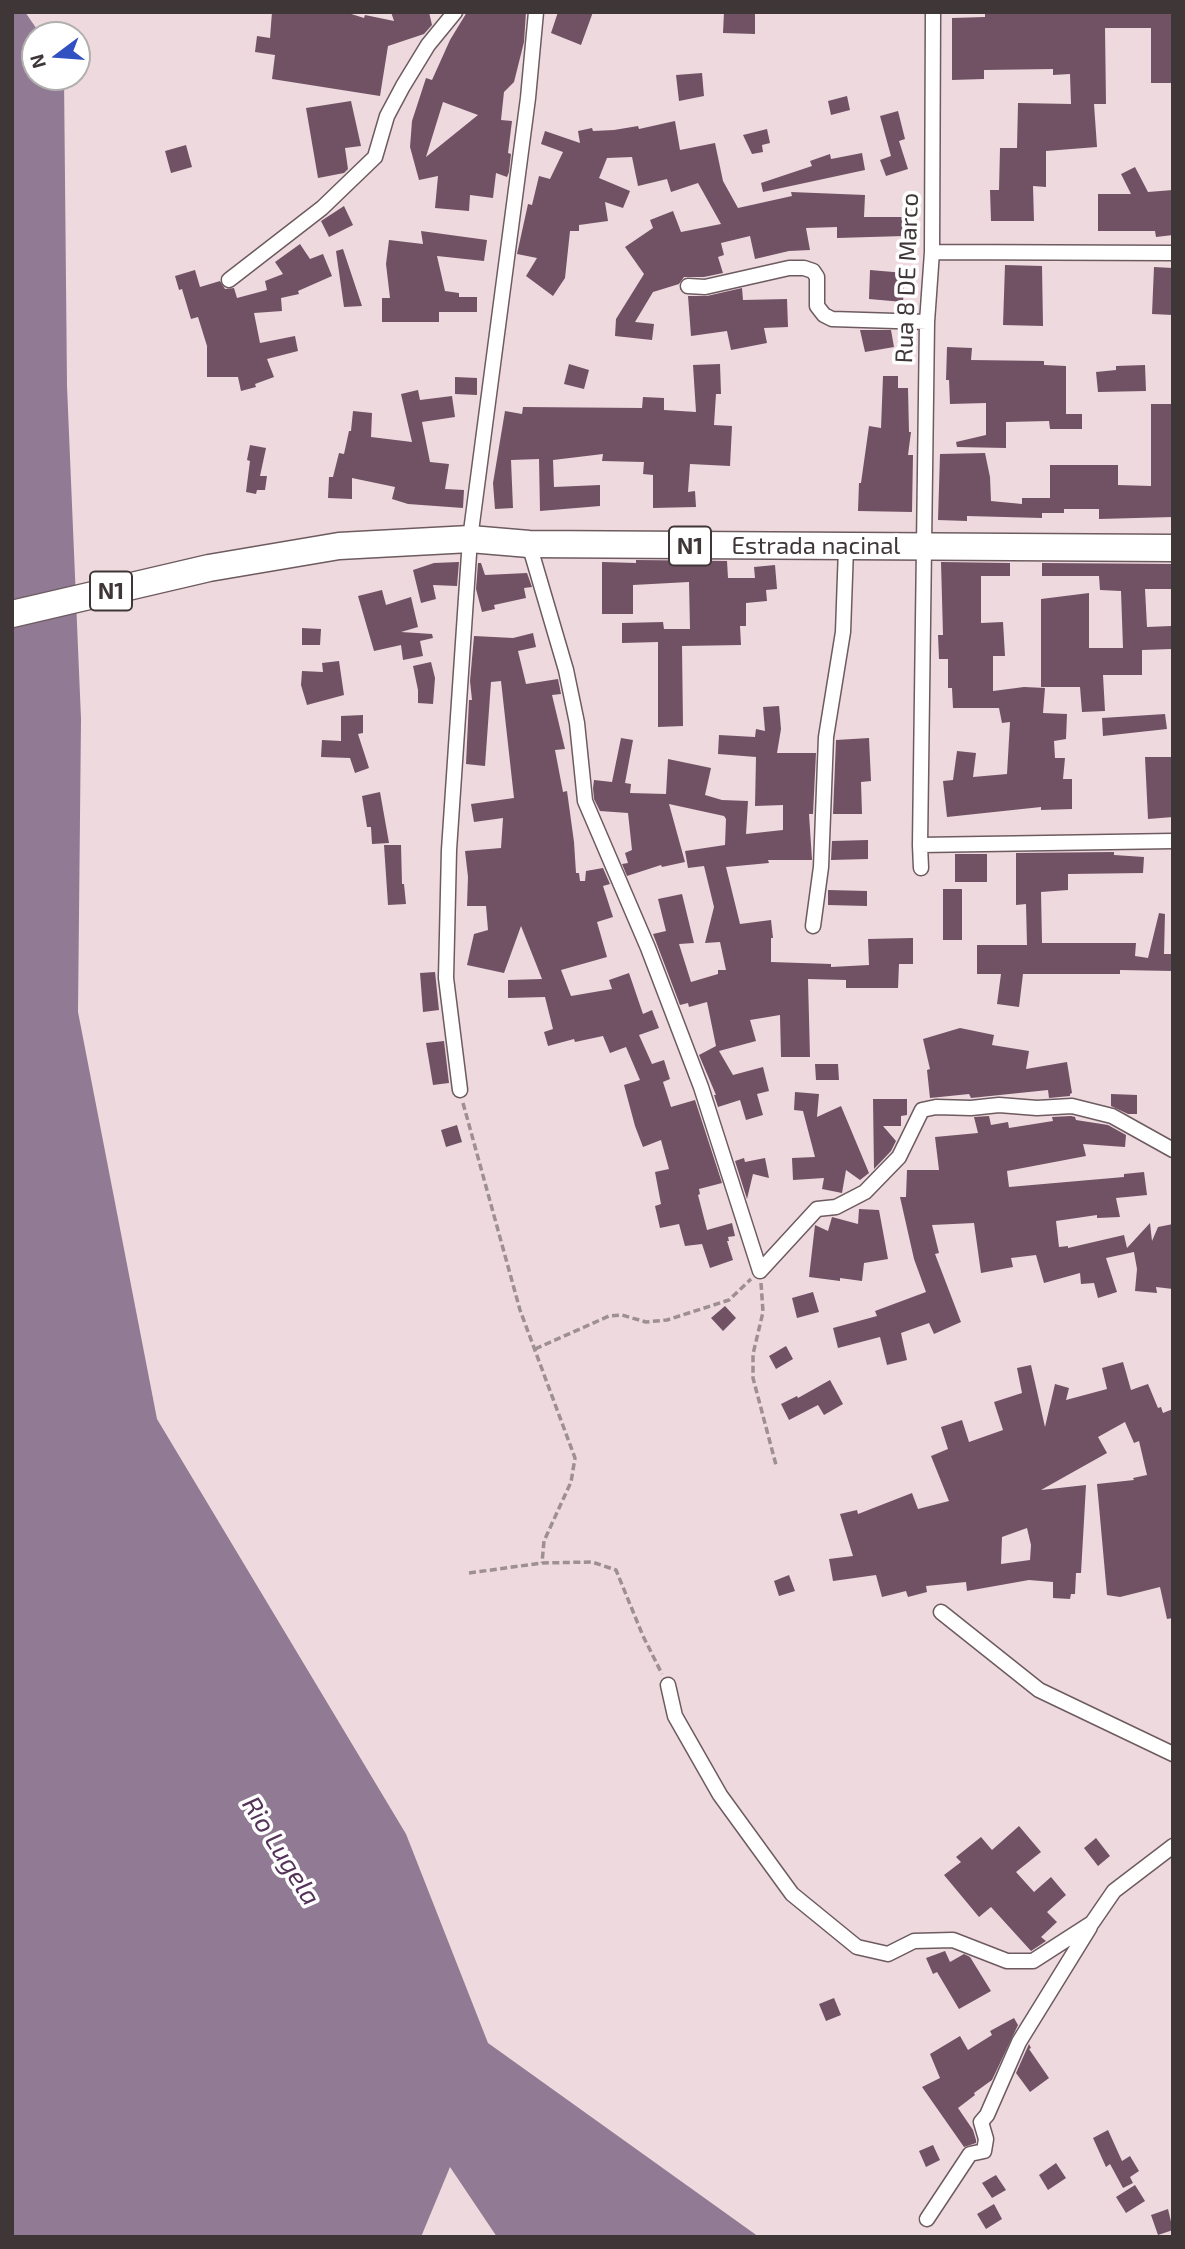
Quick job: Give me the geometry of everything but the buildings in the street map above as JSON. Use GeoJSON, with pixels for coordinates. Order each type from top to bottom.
{"type":"FeatureCollection","features":[{"type":"Feature","properties":{"kind":"highway","name":"Estrada nacinal"},"geometry":{"type":"LineString","coordinates":[[12,614],[209,568],[339,546],[470,540],[529,544],[846,548],[925,545],[1173,548]]}},
{"type":"Feature","properties":{"kind":"street"},"geometry":{"type":"LineString","coordinates":[[229,280],[322,208],[375,157],[387,116],[403,86],[428,45],[455,12]]}},
{"type":"Feature","properties":{"kind":"street"},"geometry":{"type":"LineString","coordinates":[[460,1090],[446,978],[449,850],[470,540],[537,12]]}},
{"type":"Feature","properties":{"kind":"street","name":"Rua 8 DE Marco"},"geometry":{"type":"LineString","coordinates":[[921,868],[927,322],[932,252],[933,12]]}},
{"type":"Feature","properties":{"kind":"street"},"geometry":{"type":"LineString","coordinates":[[932,252],[1173,253]]}},
{"type":"Feature","properties":{"kind":"street"},"geometry":{"type":"LineString","coordinates":[[688,286],[705,287],[789,268],[804,268],[813,271],[817,277],[817,306],[824,315],[832,319],[927,322]]}},
{"type":"Feature","properties":{"kind":"street"},"geometry":{"type":"LineString","coordinates":[[529,544],[566,670],[577,723],[585,801],[648,948],[701,1087],[760,1271],[817,1209],[836,1206],[865,1192],[899,1157],[922,1110],[999,1105],[1037,1108],[1072,1106],[1112,1116],[1173,1150]]}},
{"type":"Feature","properties":{"kind":"street"},"geometry":{"type":"LineString","coordinates":[[813,926],[821,867],[826,737],[843,632],[846,548]]}},
{"type":"Feature","properties":{"kind":"street"},"geometry":{"type":"LineString","coordinates":[[920,845],[1173,841]]}},
{"type":"Feature","properties":{"kind":"street"},"geometry":{"type":"LineString","coordinates":[[941,1612],[1039,1690],[1173,1754]]}},
{"type":"Feature","properties":{"kind":"street"},"geometry":{"type":"LineString","coordinates":[[668,1685],[675,1716],[720,1795],[792,1894],[857,1947],[888,1954],[914,1941],[953,1940],[1007,1961],[1033,1961],[1093,1923]]}},
{"type":"Feature","properties":{"kind":"street"},"geometry":{"type":"LineString","coordinates":[[927,2219],[970,2154],[984,2151],[986,2139],[981,2122],[987,2115],[1019,2042],[1114,1891],[1173,1846]]}},
{"type":"Feature","properties":{"kind":"path"},"geometry":{"type":"LineString","coordinates":[[460,1090],[517,1298],[575,1458],[571,1482],[544,1541],[542,1563]]}},
{"type":"Feature","properties":{"kind":"path"},"geometry":{"type":"LineString","coordinates":[[535,1349],[609,1316],[622,1315],[646,1322],[667,1320],[729,1300],[760,1271]]}},
{"type":"Feature","properties":{"kind":"path"},"geometry":{"type":"LineString","coordinates":[[760,1271],[763,1312],[753,1354],[753,1378],[776,1465]]}},
{"type":"Feature","properties":{"kind":"path"},"geometry":{"type":"LineString","coordinates":[[469,1573],[542,1563],[592,1562],[616,1570],[643,1636],[668,1685]]}},
{"type":"Feature","properties":{"kind":"water","name":"Rio Lugela"},"geometry":{"type":"Polygon","coordinates":[[[12,12],[25,12],[31,21],[21,21],[21,91],[64,91],[67,386],[81,719],[78,1012],[157,1419],[406,1834],[488,2043],[759,2237],[497,2237],[450,2167],[421,2237],[12,2237],[12,12]]]}}]}
